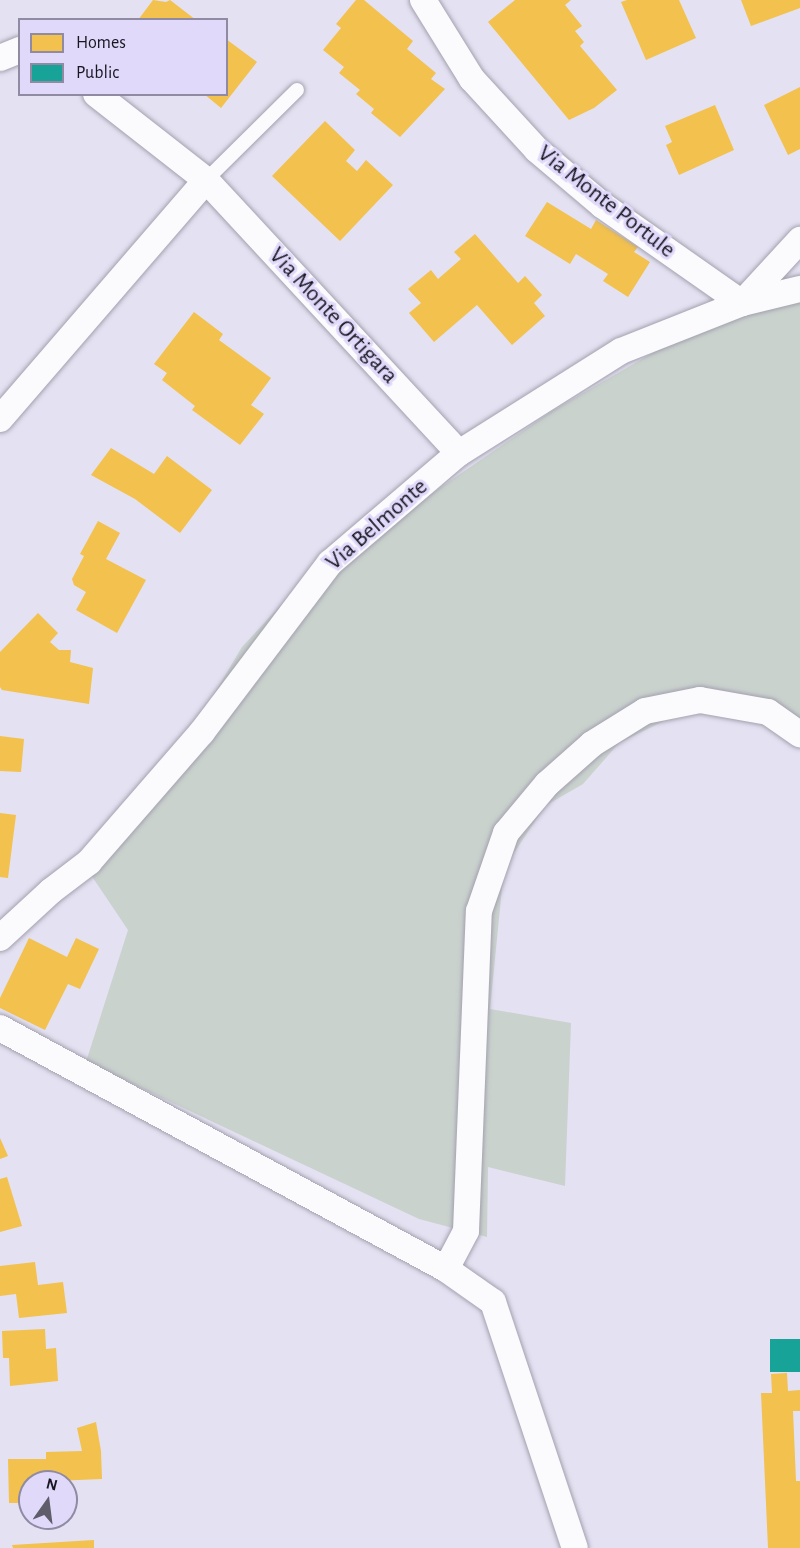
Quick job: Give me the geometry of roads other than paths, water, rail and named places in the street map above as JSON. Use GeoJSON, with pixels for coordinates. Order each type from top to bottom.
{"type":"FeatureCollection","features":[{"type":"Feature","properties":{"kind":"street","name":"Via Monte Portule"},"geometry":{"type":"LineString","coordinates":[[423,0],[472,79],[537,150],[602,205],[742,303]]}},
{"type":"Feature","properties":{"kind":"street"},"geometry":{"type":"LineString","coordinates":[[0,58],[18,51]]}},
{"type":"Feature","properties":{"kind":"street","name":"Via Monte Ortigara"},"geometry":{"type":"LineString","coordinates":[[99,96],[206,180],[459,453]]}},
{"type":"Feature","properties":{"kind":"street"},"geometry":{"type":"LineString","coordinates":[[0,419],[206,180]]}},
{"type":"Feature","properties":{"kind":"street"},"geometry":{"type":"LineString","coordinates":[[742,303],[800,240]]}},
{"type":"Feature","properties":{"kind":"street","name":"Via Belmonte"},"geometry":{"type":"LineString","coordinates":[[0,938],[51,891],[89,862],[202,732],[330,563],[459,453],[621,351],[742,303],[800,289]]}},
{"type":"Feature","properties":{"kind":"street"},"geometry":{"type":"LineString","coordinates":[[446,1269],[465,1231],[479,911],[506,833],[547,784],[592,744],[645,711],[700,700],[768,712],[800,734]]}},
{"type":"Feature","properties":{"kind":"street"},"geometry":{"type":"LineString","coordinates":[[0,1028],[446,1269],[493,1302],[575,1548]]}},
{"type":"Feature","properties":{"kind":"lane"},"geometry":{"type":"LineString","coordinates":[[206,180],[297,90]]}}]}
